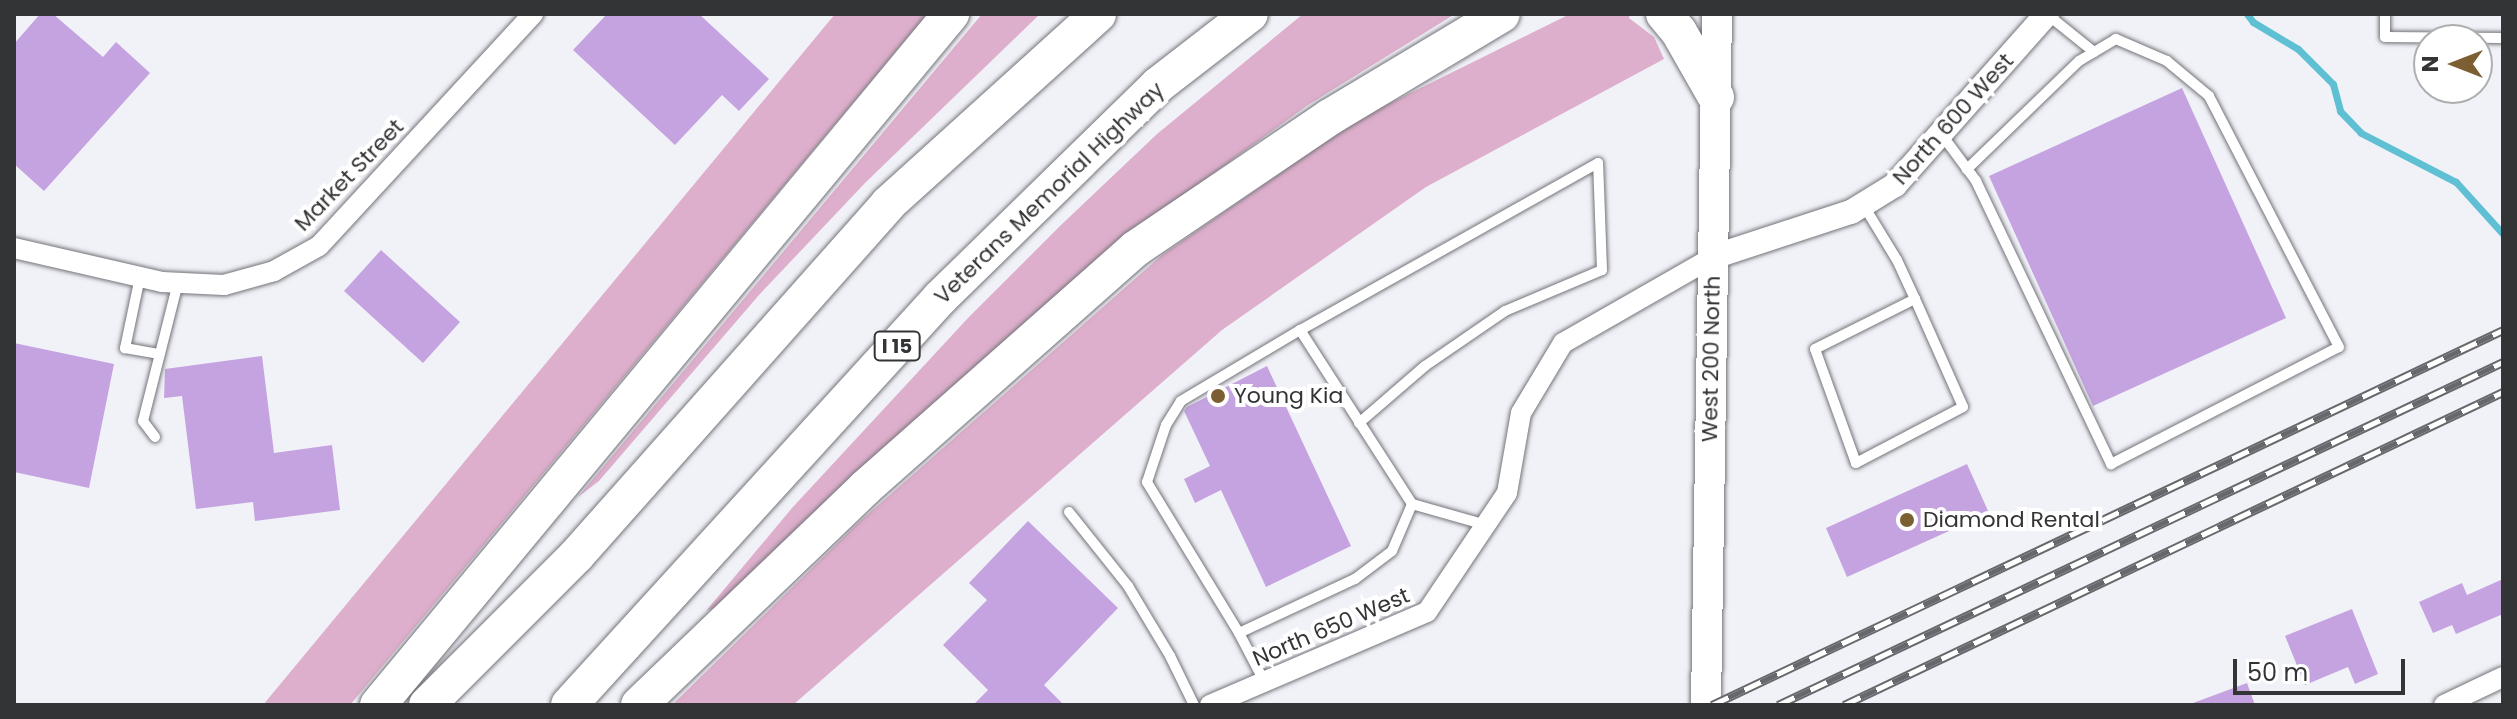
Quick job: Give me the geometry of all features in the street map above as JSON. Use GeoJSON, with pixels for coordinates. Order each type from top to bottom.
{"type":"FeatureCollection","features":[{"type":"Feature","properties":{"kind":"highway"},"geometry":{"type":"LineString","coordinates":[[378,705],[951,14]]}},
{"type":"Feature","properties":{"kind":"highway"},"geometry":{"type":"LineString","coordinates":[[427,705],[576,556],[888,204],[1098,14]]}},
{"type":"Feature","properties":{"kind":"highway","name":"Veterans Memorial Highway"},"geometry":{"type":"LineString","coordinates":[[569,705],[940,298],[1158,85],[1250,14]]}},
{"type":"Feature","properties":{"kind":"highway"},"geometry":{"type":"LineString","coordinates":[[639,705],[865,488],[1135,249],[1330,117],[1502,14]]}},
{"type":"Feature","properties":{"kind":"highway"},"geometry":{"type":"LineString","coordinates":[[1664,14],[1679,32],[1716,97]]}},
{"type":"Feature","properties":{"kind":"main road","name":"West 200 North"},"geometry":{"type":"LineString","coordinates":[[1706,705],[1717,14]]}},
{"type":"Feature","properties":{"kind":"street","name":"Market Street"},"geometry":{"type":"LineString","coordinates":[[14,248],[178,283],[224,285],[274,271],[319,246],[533,14]]}},
{"type":"Feature","properties":{"kind":"street","name":"North 600 West"},"geometry":{"type":"LineString","coordinates":[[1713,257],[1851,212],[1895,185],[2047,14]]}},
{"type":"Feature","properties":{"kind":"street","name":"North 650 West"},"geometry":{"type":"LineString","coordinates":[[1210,705],[1427,612],[1507,493],[1521,413],[1563,343],[1713,257]]}},
{"type":"Feature","properties":{"kind":"street"},"geometry":{"type":"LineString","coordinates":[[2444,705],[2503,677]]}},
{"type":"Feature","properties":{"kind":"lane"},"geometry":{"type":"LineString","coordinates":[[2047,14],[2094,52]]}},
{"type":"Feature","properties":{"kind":"lane"},"geometry":{"type":"LineString","coordinates":[[2385,14],[2385,37],[2503,38]]}},
{"type":"Feature","properties":{"kind":"lane"},"geometry":{"type":"LineString","coordinates":[[1942,135],[1967,169],[2111,464],[2339,347],[2209,96],[2167,61],[2116,39],[2079,61],[1967,169]]}},
{"type":"Feature","properties":{"kind":"lane"},"geometry":{"type":"LineString","coordinates":[[1264,681],[1239,633],[1147,482],[1166,425],[1181,401],[1300,330],[1598,163],[1602,270],[1505,311],[1425,366],[1359,423]]}},
{"type":"Feature","properties":{"kind":"lane"},"geometry":{"type":"LineString","coordinates":[[1863,204],[1897,260],[1915,299],[1963,407],[1856,463],[1815,349],[1915,299]]}},
{"type":"Feature","properties":{"kind":"lane"},"geometry":{"type":"LineString","coordinates":[[140,277],[125,348],[159,354]]}},
{"type":"Feature","properties":{"kind":"lane"},"geometry":{"type":"LineString","coordinates":[[155,437],[143,421],[178,283]]}},
{"type":"Feature","properties":{"kind":"lane"},"geometry":{"type":"LineString","coordinates":[[1300,330],[1412,504],[1486,525]]}},
{"type":"Feature","properties":{"kind":"lane"},"geometry":{"type":"LineString","coordinates":[[1239,633],[1355,579],[1392,551],[1412,504]]}},
{"type":"Feature","properties":{"kind":"lane"},"geometry":{"type":"LineString","coordinates":[[1069,512],[1128,586],[1170,656],[1194,705]]}},
{"type":"Feature","properties":{"kind":"shaded area"},"geometry":{"type":"Polygon","coordinates":[[[835,14],[927,14],[350,705],[263,705],[835,14]]]}},
{"type":"Feature","properties":{"kind":"shaded area"},"geometry":{"type":"Polygon","coordinates":[[[982,14],[1040,14],[865,183],[759,295],[599,481],[578,497],[982,14]]]}},
{"type":"Feature","properties":{"kind":"shaded area"},"geometry":{"type":"Polygon","coordinates":[[[1303,14],[1455,14],[1308,105],[1156,215],[719,606],[706,611],[792,508],[968,318],[1060,226],[1157,134],[1303,14]]]}},
{"type":"Feature","properties":{"kind":"shaded area"},"geometry":{"type":"Polygon","coordinates":[[[1570,14],[1630,14],[1629,18],[1654,37],[1664,59],[1426,187],[1222,330],[793,705],[672,705],[858,523],[1162,255],[1358,119],[1570,14]]]}},
{"type":"Feature","properties":{"kind":"building"},"geometry":{"type":"Polygon","coordinates":[[[40,14],[53,14],[103,57],[116,42],[150,73],[44,191],[14,164],[14,44],[40,14]]]}},
{"type":"Feature","properties":{"kind":"building"},"geometry":{"type":"Polygon","coordinates":[[[607,14],[699,14],[769,79],[739,111],[722,95],[675,145],[573,50],[607,14]]]}},
{"type":"Feature","properties":{"kind":"building"},"geometry":{"type":"Polygon","coordinates":[[[2182,88],[2286,318],[2093,406],[1989,176],[2182,88]]]}},
{"type":"Feature","properties":{"kind":"building"},"geometry":{"type":"Polygon","coordinates":[[[381,250],[460,322],[423,363],[344,291],[381,250]]]}},
{"type":"Feature","properties":{"kind":"building"},"geometry":{"type":"Polygon","coordinates":[[[14,343],[114,364],[89,488],[14,472],[14,343]]]}},
{"type":"Feature","properties":{"kind":"building"},"geometry":{"type":"Polygon","coordinates":[[[262,356],[274,453],[332,445],[340,510],[255,521],[253,502],[196,509],[182,396],[164,398],[165,369],[262,356]]]}},
{"type":"Feature","properties":{"kind":"building"},"geometry":{"type":"Polygon","coordinates":[[[1267,366],[1351,546],[1266,587],[1221,490],[1195,503],[1184,479],[1210,466],[1184,411],[1267,366]]]}},
{"type":"Feature","properties":{"kind":"building","name":"Diamond Rental"},"geometry":{"type":"Polygon","coordinates":[[[1967,464],[1989,513],[1847,577],[1826,528],[1967,464]]]}},
{"type":"Feature","properties":{"kind":"building"},"geometry":{"type":"Polygon","coordinates":[[[1028,521],[1118,608],[1044,685],[1064,705],[973,705],[988,690],[943,645],[987,600],[969,583],[1028,521]]]}},
{"type":"Feature","properties":{"kind":"building"},"geometry":{"type":"Polygon","coordinates":[[[2503,579],[2503,614],[2456,634],[2452,625],[2433,633],[2419,602],[2462,583],[2467,595],[2503,579]]]}},
{"type":"Feature","properties":{"kind":"building"},"geometry":{"type":"Polygon","coordinates":[[[2352,609],[2378,674],[2355,684],[2348,667],[2305,685],[2285,636],[2352,609]]]}},
{"type":"Feature","properties":{"kind":"building"},"geometry":{"type":"Polygon","coordinates":[[[2247,683],[2255,705],[2193,703],[2247,683]]]}},
{"type":"Feature","properties":{"kind":"waterway"},"geometry":{"type":"LineString","coordinates":[[2247,14],[2253,22],[2298,49],[2333,84],[2340,111],[2361,133],[2456,182],[2503,234]]}},
{"type":"Feature","properties":{"kind":"railway"},"geometry":{"type":"LineString","coordinates":[[1712,705],[2503,330]]}},
{"type":"Feature","properties":{"kind":"railway"},"geometry":{"type":"LineString","coordinates":[[1778,705],[2503,362]]}},
{"type":"Feature","properties":{"kind":"railway"},"geometry":{"type":"LineString","coordinates":[[1844,705],[2503,392]]}},
{"type":"Feature","properties":{"kind":"place","name":"Young Kia"},"geometry":{"type":"Point","coordinates":[1218,396]}},
{"type":"Feature","properties":{"kind":"place","name":"Diamond Rental"},"geometry":{"type":"Point","coordinates":[1907,520]}}]}
